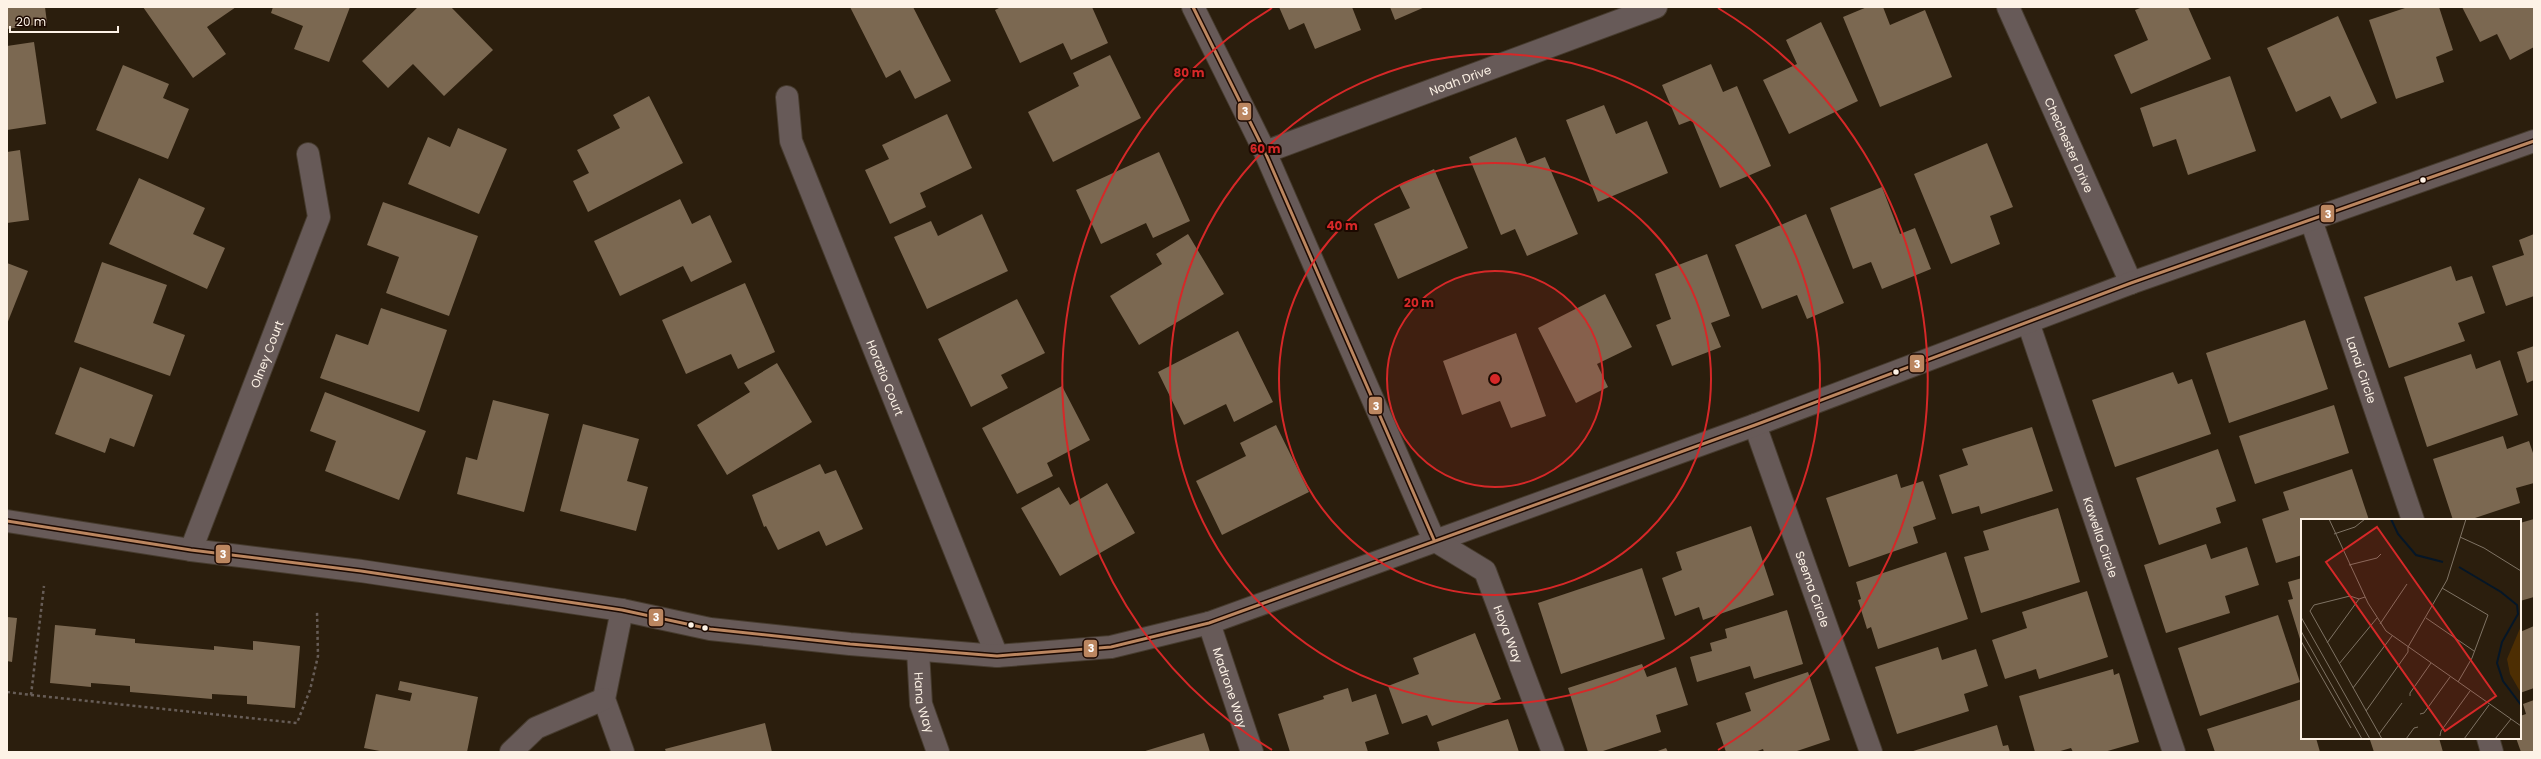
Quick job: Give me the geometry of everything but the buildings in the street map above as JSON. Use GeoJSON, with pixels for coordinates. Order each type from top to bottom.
{"type":"FeatureCollection","features":[{"type":"Feature","properties":{"kind":"street"},"geometry":{"type":"LineString","coordinates":[[1193,7],[1265,152],[1434,540]]}},
{"type":"Feature","properties":{"kind":"street","name":"Noah Drive"},"geometry":{"type":"LineString","coordinates":[[1265,152],[1656,7]]}},
{"type":"Feature","properties":{"kind":"street","name":"Chechester Drive"},"geometry":{"type":"LineString","coordinates":[[2008,7],[2131,283]]}},
{"type":"Feature","properties":{"kind":"street","name":"Horatio Court"},"geometry":{"type":"LineString","coordinates":[[787,97],[791,141],[997,656]]}},
{"type":"Feature","properties":{"kind":"street"},"geometry":{"type":"LineString","coordinates":[[7,521],[191,550],[361,571],[622,610],[710,629],[918,651],[997,656],[1111,647],[1208,623],[1755,425],[2131,283],[2534,141]]}},
{"type":"Feature","properties":{"kind":"street","name":"Olney Court"},"geometry":{"type":"LineString","coordinates":[[191,550],[319,217],[308,154]]}},
{"type":"Feature","properties":{"kind":"street","name":"Lanai Circle"},"geometry":{"type":"LineString","coordinates":[[2311,220],[2413,519]]}},
{"type":"Feature","properties":{"kind":"street","name":"Kawella Circle"},"geometry":{"type":"LineString","coordinates":[[2028,322],[2174,752]]}},
{"type":"Feature","properties":{"kind":"street","name":"Seema Circle"},"geometry":{"type":"LineString","coordinates":[[1755,425],[1871,752]]}},
{"type":"Feature","properties":{"kind":"street","name":"Hoya Way"},"geometry":{"type":"LineString","coordinates":[[1434,540],[1485,571],[1553,752]]}},
{"type":"Feature","properties":{"kind":"street"},"geometry":{"type":"LineString","coordinates":[[622,610],[604,699],[623,752]]}},
{"type":"Feature","properties":{"kind":"street","name":"Madrone Way"},"geometry":{"type":"LineString","coordinates":[[1208,623],[1252,752]]}},
{"type":"Feature","properties":{"kind":"street","name":"Hana Way"},"geometry":{"type":"LineString","coordinates":[[918,651],[921,704],[938,752]]}},
{"type":"Feature","properties":{"kind":"street"},"geometry":{"type":"LineString","coordinates":[[511,752],[536,728],[604,699]]}},
{"type":"Feature","properties":{"kind":"street"},"geometry":{"type":"LineString","coordinates":[[2488,739],[2492,752]]}},
{"type":"Feature","properties":{"kind":"path"},"geometry":{"type":"LineString","coordinates":[[31,696],[44,586]]}},
{"type":"Feature","properties":{"kind":"path"},"geometry":{"type":"LineString","coordinates":[[7,692],[31,696],[297,723],[310,690],[318,656],[317,611]]}},
{"type":"Feature","properties":{"kind":"transit line","name":"3"},"geometry":{"type":"LineString","coordinates":[[1193,7],[1265,152],[1434,540]]}},
{"type":"Feature","properties":{"kind":"transit line","name":"3"},"geometry":{"type":"LineString","coordinates":[[7,521],[191,550],[361,571],[622,610],[710,629],[850,644],[997,656],[1111,647],[1209,623],[1755,425],[2131,283],[2534,141]]}}]}
